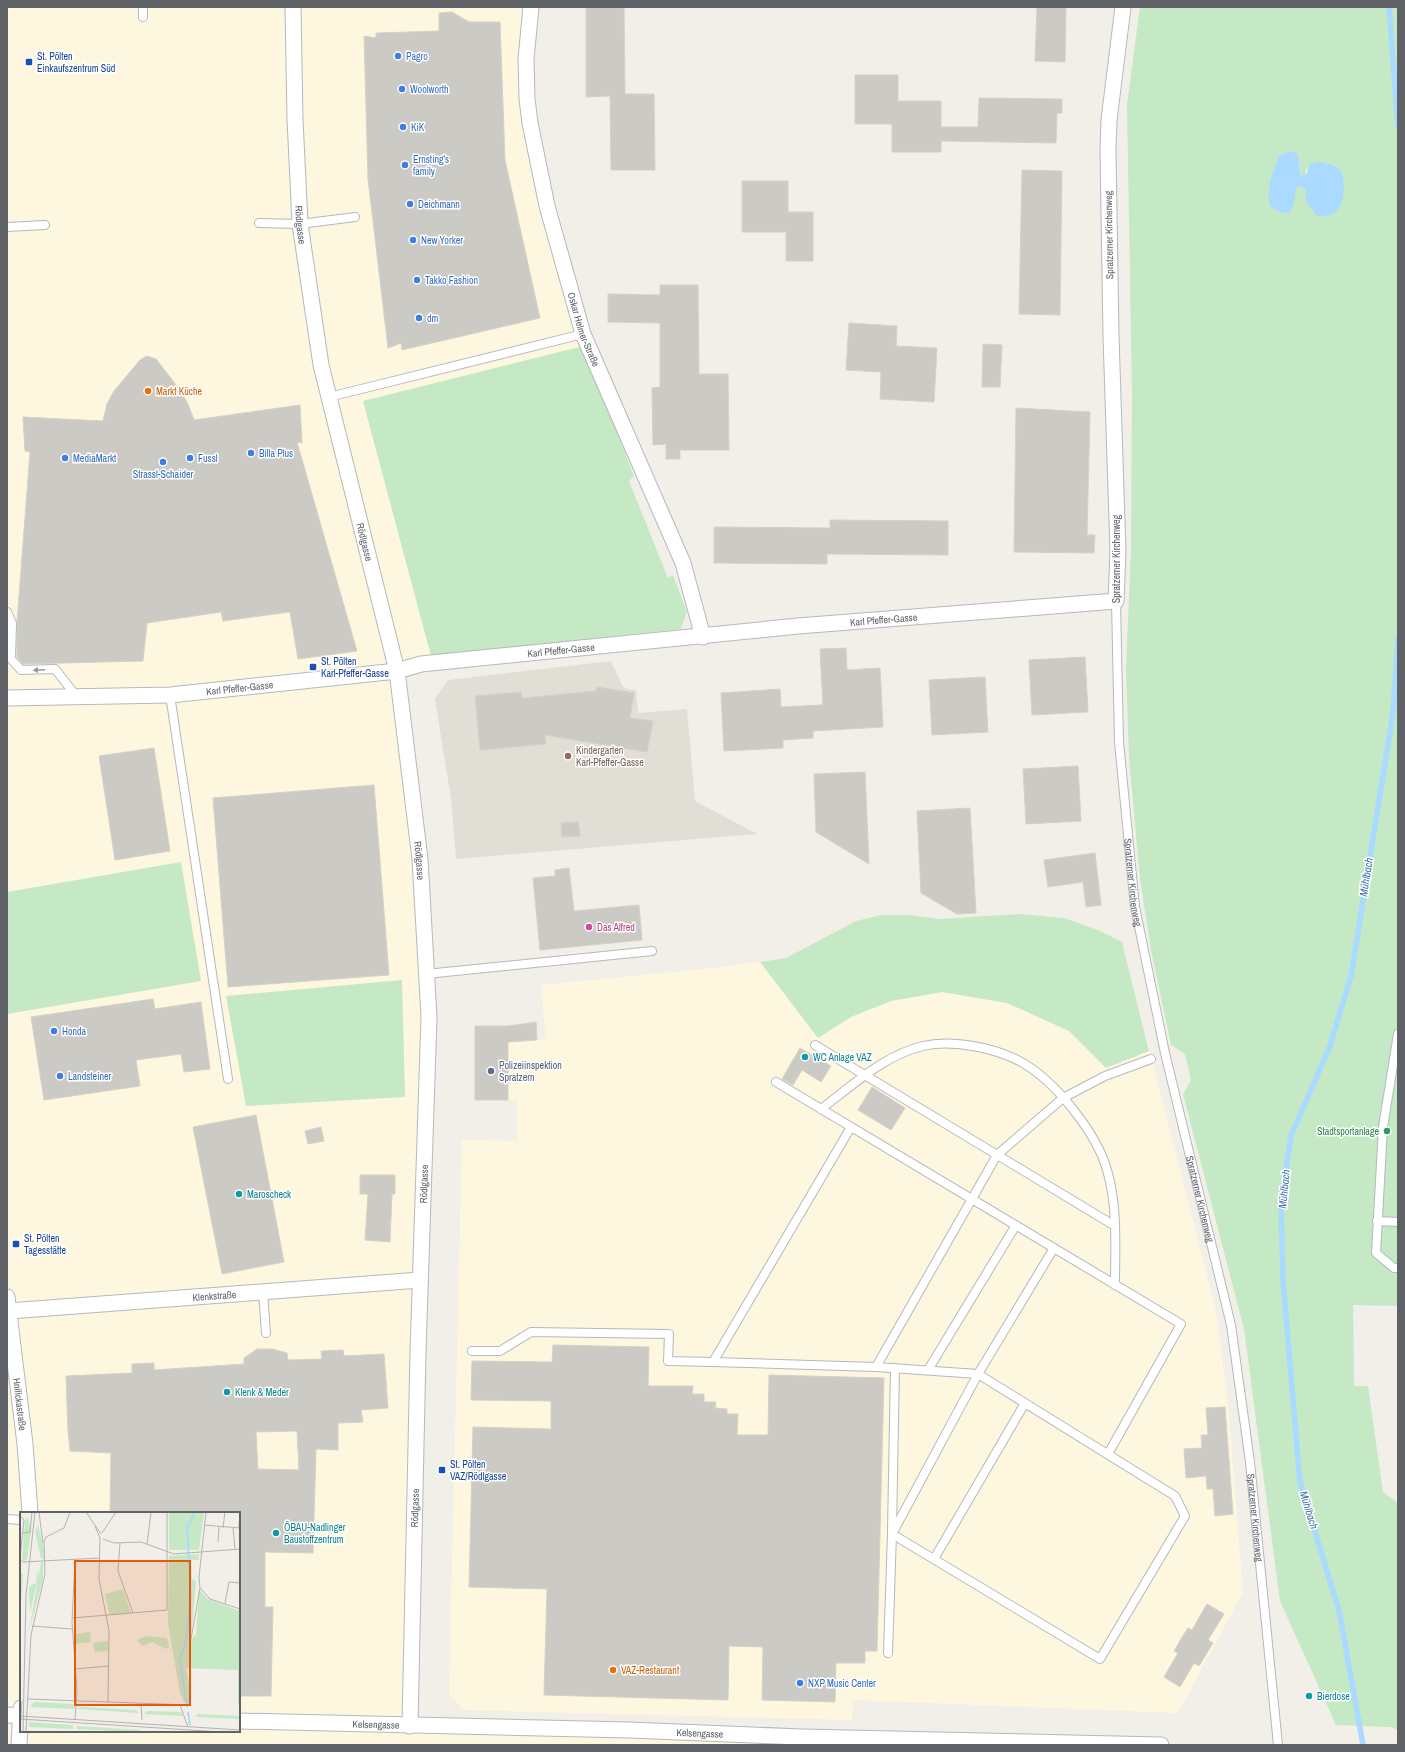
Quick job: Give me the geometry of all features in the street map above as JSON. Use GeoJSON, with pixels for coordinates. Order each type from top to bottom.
{"type":"FeatureCollection","features":[{"type":"Feature","properties":{"kind":"street","name":"Rödlgasse"},"geometry":{"type":"LineString","coordinates":[[293,7],[295,119],[300,224],[321,365],[397,671],[420,859],[429,1017],[420,1280],[410,1726]]}},
{"type":"Feature","properties":{"kind":"street","name":"Oskar Helmer-Straße"},"geometry":{"type":"LineString","coordinates":[[531,7],[526,59],[528,113],[547,206],[583,334],[683,563],[703,637]]}},
{"type":"Feature","properties":{"kind":"street","name":"Spratzerner Kirchenweg"},"geometry":{"type":"LineString","coordinates":[[1116,601],[1118,552],[1111,336],[1108,150],[1109,120],[1123,7]]}},
{"type":"Feature","properties":{"kind":"street","name":"Karl Pfeffer-Gasse"},"geometry":{"type":"LineString","coordinates":[[7,698],[78,698],[170,695],[397,671],[422,664],[703,637],[798,626],[1116,601]]}},
{"type":"Feature","properties":{"kind":"street","name":"Klenkstraße"},"geometry":{"type":"LineString","coordinates":[[8,1304],[263,1292],[420,1280]]}},
{"type":"Feature","properties":{"kind":"street","name":"Hnilickastraße"},"geometry":{"type":"LineString","coordinates":[[8,1304],[25,1444],[30,1512]]}},
{"type":"Feature","properties":{"kind":"street"},"geometry":{"type":"LineString","coordinates":[[17,1714],[19,1745]]}},
{"type":"Feature","properties":{"kind":"street","name":"Kelsengasse"},"geometry":{"type":"LineString","coordinates":[[240,1721],[630,1730],[803,1741],[1161,1745]]}},
{"type":"Feature","properties":{"kind":"lane"},"geometry":{"type":"LineString","coordinates":[[143,7],[143,17]]}},
{"type":"Feature","properties":{"kind":"lane"},"geometry":{"type":"LineString","coordinates":[[259,223],[300,224],[355,217]]}},
{"type":"Feature","properties":{"kind":"lane"},"geometry":{"type":"LineString","coordinates":[[7,227],[44,225]]}},
{"type":"Feature","properties":{"kind":"lane"},"geometry":{"type":"LineString","coordinates":[[329,397],[583,334]]}},
{"type":"Feature","properties":{"kind":"lane","name":"Spratzerner Kirchenweg"},"geometry":{"type":"LineString","coordinates":[[1116,601],[1119,742],[1135,907],[1165,1054],[1231,1325],[1250,1462],[1278,1745]]}},
{"type":"Feature","properties":{"kind":"lane"},"geometry":{"type":"LineString","coordinates":[[7,612],[12,623],[11,659],[21,670],[56,669],[78,698]]}},
{"type":"Feature","properties":{"kind":"lane"},"geometry":{"type":"LineString","coordinates":[[170,695],[228,1079]]}},
{"type":"Feature","properties":{"kind":"lane"},"geometry":{"type":"LineString","coordinates":[[426,974],[652,951]]}},
{"type":"Feature","properties":{"kind":"lane"},"geometry":{"type":"LineString","coordinates":[[1398,1034],[1384,1127],[1376,1222],[1376,1253],[1394,1268],[1398,1268]]}},
{"type":"Feature","properties":{"kind":"lane"},"geometry":{"type":"LineString","coordinates":[[821,1109],[865,1076],[895,1056],[924,1046],[960,1044],[988,1049],[1023,1063],[1073,1108],[1094,1142],[1107,1170],[1114,1206],[1115,1285]]}},
{"type":"Feature","properties":{"kind":"lane"},"geometry":{"type":"LineString","coordinates":[[815,1045],[1115,1226]]}},
{"type":"Feature","properties":{"kind":"lane"},"geometry":{"type":"LineString","coordinates":[[876,1367],[971,1198],[997,1155],[1063,1098],[1105,1076],[1151,1058]]}},
{"type":"Feature","properties":{"kind":"lane"},"geometry":{"type":"LineString","coordinates":[[776,1082],[1181,1324],[1108,1454]]}},
{"type":"Feature","properties":{"kind":"lane"},"geometry":{"type":"LineString","coordinates":[[713,1362],[851,1126]]}},
{"type":"Feature","properties":{"kind":"lane"},"geometry":{"type":"LineString","coordinates":[[1376,1222],[1398,1222]]}},
{"type":"Feature","properties":{"kind":"lane"},"geometry":{"type":"LineString","coordinates":[[928,1370],[1016,1225]]}},
{"type":"Feature","properties":{"kind":"lane"},"geometry":{"type":"LineString","coordinates":[[892,1534],[978,1374],[1054,1248]]}},
{"type":"Feature","properties":{"kind":"lane"},"geometry":{"type":"LineString","coordinates":[[263,1292],[266,1333]]}},
{"type":"Feature","properties":{"kind":"lane"},"geometry":{"type":"LineString","coordinates":[[472,1351],[500,1351],[531,1332],[669,1334],[668,1361],[876,1367],[978,1374],[1175,1496],[1185,1516],[1100,1659],[892,1534]]}},
{"type":"Feature","properties":{"kind":"lane"},"geometry":{"type":"LineString","coordinates":[[888,1653],[895,1368]]}},
{"type":"Feature","properties":{"kind":"lane"},"geometry":{"type":"LineString","coordinates":[[934,1559],[1025,1403]]}},
{"type":"Feature","properties":{"kind":"lane"},"geometry":{"type":"LineString","coordinates":[[7,1519],[20,1520]]}},
{"type":"Feature","properties":{"kind":"shaded area"},"geometry":{"type":"Polygon","coordinates":[[[7,7],[527,7],[523,58],[583,346],[634,476],[629,481],[668,578],[673,575],[687,612],[681,629],[431,656],[392,668],[415,855],[426,1017],[406,1725],[798,1745],[7,1745],[7,7]]]}},
{"type":"Feature","properties":{"kind":"shaded area","name":"Kindergarten Karl-Pfeffer-Gasse"},"geometry":{"type":"Polygon","coordinates":[[[611,661],[622,685],[627,689],[636,690],[638,713],[687,709],[695,801],[757,834],[456,859],[451,799],[435,699],[448,680],[611,661]]]}},
{"type":"Feature","properties":{"kind":"shaded area"},"geometry":{"type":"Polygon","coordinates":[[[1020,914],[1064,918],[1098,930],[1122,942],[1216,1311],[1228,1406],[1243,1592],[1178,1713],[853,1700],[852,1720],[463,1710],[449,1694],[462,1140],[517,1141],[517,1100],[508,1100],[508,1042],[546,1039],[541,985],[705,969],[786,958],[856,921],[881,915],[910,915],[938,919],[1020,914]]]}},
{"type":"Feature","properties":{"kind":"green space"},"geometry":{"type":"Polygon","coordinates":[[[1140,7],[1398,7],[1398,1306],[1353,1305],[1354,1386],[1368,1386],[1383,1492],[1398,1503],[1398,1730],[1390,1727],[1336,1725],[1280,1601],[1244,1329],[1183,1094],[1191,1080],[1185,1054],[1171,1045],[1151,950],[1140,879],[1129,757],[1126,669],[1131,549],[1132,394],[1127,105],[1140,7]],[[1314,162],[1306,170],[1305,176],[1299,174],[1300,163],[1296,189],[1298,186],[1305,188],[1306,196],[1320,216],[1328,163],[1314,162]]]}},
{"type":"Feature","properties":{"kind":"green space"},"geometry":{"type":"Polygon","coordinates":[[[583,346],[634,476],[629,481],[668,578],[673,575],[687,612],[681,629],[431,656],[363,401],[583,346]]]}},
{"type":"Feature","properties":{"kind":"green space"},"geometry":{"type":"Polygon","coordinates":[[[181,862],[201,981],[7,1014],[7,892],[181,862]]]}},
{"type":"Feature","properties":{"kind":"green space"},"geometry":{"type":"Polygon","coordinates":[[[1020,914],[1064,918],[1098,930],[1122,942],[1149,1051],[1106,1068],[1069,1031],[1007,1003],[942,992],[891,1001],[851,1017],[818,1038],[760,962],[786,958],[856,921],[881,915],[910,915],[939,919],[1020,914]]]}},
{"type":"Feature","properties":{"kind":"green space"},"geometry":{"type":"Polygon","coordinates":[[[402,980],[405,1097],[246,1106],[226,996],[402,980]]]}},
{"type":"Feature","properties":{"kind":"water"},"geometry":{"type":"Polygon","coordinates":[[[1287,152],[1294,152],[1298,154],[1300,175],[1306,175],[1310,164],[1318,162],[1330,164],[1341,170],[1344,187],[1342,202],[1338,209],[1326,216],[1317,216],[1306,201],[1305,188],[1298,186],[1295,192],[1292,209],[1289,212],[1281,213],[1271,207],[1269,201],[1269,188],[1272,175],[1279,156],[1287,152]]]}},
{"type":"Feature","properties":{"kind":"building"},"geometry":{"type":"Polygon","coordinates":[[[586,7],[624,7],[625,94],[654,94],[655,170],[611,170],[610,96],[586,97],[586,7]]]}},
{"type":"Feature","properties":{"kind":"building"},"geometry":{"type":"Polygon","coordinates":[[[1037,7],[1066,7],[1065,62],[1035,61],[1037,7]]]}},
{"type":"Feature","properties":{"kind":"building"},"geometry":{"type":"Polygon","coordinates":[[[452,12],[469,22],[500,22],[505,160],[540,318],[402,350],[401,343],[388,348],[368,179],[364,36],[376,38],[376,33],[439,31],[439,13],[452,12]]]}},
{"type":"Feature","properties":{"kind":"building"},"geometry":{"type":"Polygon","coordinates":[[[855,75],[898,75],[898,101],[941,101],[941,127],[978,127],[979,98],[1062,99],[1062,113],[1057,113],[1056,143],[941,141],[941,152],[892,152],[892,124],[855,124],[855,75]]]}},
{"type":"Feature","properties":{"kind":"building"},"geometry":{"type":"Polygon","coordinates":[[[1022,170],[1062,171],[1060,315],[1019,314],[1022,170]]]}},
{"type":"Feature","properties":{"kind":"building"},"geometry":{"type":"Polygon","coordinates":[[[742,181],[788,181],[788,212],[813,212],[813,261],[786,261],[786,232],[742,232],[742,181]]]}},
{"type":"Feature","properties":{"kind":"building"},"geometry":{"type":"Polygon","coordinates":[[[660,285],[698,285],[699,374],[728,374],[729,450],[680,450],[680,459],[666,459],[666,444],[653,445],[652,388],[660,387],[660,323],[608,322],[608,294],[660,295],[660,285]]]}},
{"type":"Feature","properties":{"kind":"building"},"geometry":{"type":"Polygon","coordinates":[[[849,323],[897,326],[896,346],[937,348],[934,402],[880,399],[881,372],[846,370],[849,323]]]}},
{"type":"Feature","properties":{"kind":"building"},"geometry":{"type":"Polygon","coordinates":[[[983,344],[1002,345],[1000,387],[982,387],[983,344]]]}},
{"type":"Feature","properties":{"kind":"building"},"geometry":{"type":"Polygon","coordinates":[[[147,356],[156,359],[180,390],[188,404],[194,420],[300,405],[302,443],[297,442],[357,651],[298,659],[290,612],[223,621],[221,612],[147,623],[143,661],[23,664],[17,657],[17,622],[30,452],[25,451],[23,417],[103,421],[107,404],[114,391],[140,360],[147,356]]]}},
{"type":"Feature","properties":{"kind":"building"},"geometry":{"type":"Polygon","coordinates":[[[1016,408],[1090,412],[1087,535],[1095,535],[1094,553],[1014,552],[1016,408]]]}},
{"type":"Feature","properties":{"kind":"building"},"geometry":{"type":"Polygon","coordinates":[[[830,520],[948,521],[948,555],[827,554],[827,564],[714,563],[714,527],[830,528],[830,520]]]}},
{"type":"Feature","properties":{"kind":"building"},"geometry":{"type":"Polygon","coordinates":[[[846,648],[847,670],[880,668],[883,727],[813,731],[813,738],[783,740],[783,748],[724,751],[721,693],[780,689],[781,707],[823,705],[820,649],[846,648]]]}},
{"type":"Feature","properties":{"kind":"building"},"geometry":{"type":"Polygon","coordinates":[[[1085,657],[1088,712],[1032,715],[1029,660],[1085,657]]]}},
{"type":"Feature","properties":{"kind":"building"},"geometry":{"type":"Polygon","coordinates":[[[985,677],[988,732],[932,735],[929,680],[985,677]]]}},
{"type":"Feature","properties":{"kind":"building"},"geometry":{"type":"Polygon","coordinates":[[[597,687],[634,693],[630,718],[653,721],[647,752],[545,735],[546,744],[480,750],[475,696],[521,692],[522,698],[596,691],[597,687]]]}},
{"type":"Feature","properties":{"kind":"building"},"geometry":{"type":"Polygon","coordinates":[[[154,748],[170,851],[115,860],[99,756],[154,748]]]}},
{"type":"Feature","properties":{"kind":"building"},"geometry":{"type":"Polygon","coordinates":[[[1078,766],[1081,821],[1026,824],[1023,769],[1078,766]]]}},
{"type":"Feature","properties":{"kind":"building"},"geometry":{"type":"Polygon","coordinates":[[[865,772],[869,864],[816,832],[814,774],[865,772]]]}},
{"type":"Feature","properties":{"kind":"building"},"geometry":{"type":"Polygon","coordinates":[[[374,785],[389,975],[228,987],[213,798],[374,785]]]}},
{"type":"Feature","properties":{"kind":"building"},"geometry":{"type":"Polygon","coordinates":[[[970,808],[976,913],[957,914],[921,893],[917,811],[970,808]]]}},
{"type":"Feature","properties":{"kind":"building"},"geometry":{"type":"Polygon","coordinates":[[[578,822],[580,836],[562,837],[561,823],[578,822]]]}},
{"type":"Feature","properties":{"kind":"building"},"geometry":{"type":"Polygon","coordinates":[[[1095,853],[1101,905],[1086,907],[1083,882],[1048,887],[1044,860],[1095,853]]]}},
{"type":"Feature","properties":{"kind":"building","name":"Das Alfred"},"geometry":{"type":"Polygon","coordinates":[[[569,868],[574,911],[639,905],[642,940],[540,950],[533,878],[555,876],[555,870],[569,868]]]}},
{"type":"Feature","properties":{"kind":"building"},"geometry":{"type":"Polygon","coordinates":[[[153,999],[155,1009],[201,1002],[210,1069],[184,1072],[181,1054],[136,1060],[140,1086],[44,1100],[31,1017],[153,999]]]}},
{"type":"Feature","properties":{"kind":"building","name":"Polizeiinspektion Spratzern"},"geometry":{"type":"Polygon","coordinates":[[[536,1022],[537,1040],[508,1042],[508,1100],[475,1100],[475,1026],[508,1026],[536,1022]]]}},
{"type":"Feature","properties":{"kind":"building","name":"WC Anlage VAZ"},"geometry":{"type":"Polygon","coordinates":[[[800,1048],[831,1066],[821,1082],[802,1070],[793,1085],[782,1079],[800,1048]]]}},
{"type":"Feature","properties":{"kind":"building"},"geometry":{"type":"Polygon","coordinates":[[[872,1087],[905,1108],[891,1130],[858,1110],[872,1087]]]}},
{"type":"Feature","properties":{"kind":"building","name":"Maroscheck"},"geometry":{"type":"Polygon","coordinates":[[[256,1115],[284,1262],[222,1274],[193,1127],[256,1115]]]}},
{"type":"Feature","properties":{"kind":"building"},"geometry":{"type":"Polygon","coordinates":[[[321,1127],[324,1141],[308,1144],[305,1131],[321,1127]]]}},
{"type":"Feature","properties":{"kind":"building"},"geometry":{"type":"Polygon","coordinates":[[[360,1175],[395,1175],[395,1194],[392,1194],[390,1242],[365,1240],[368,1194],[360,1194],[360,1175]]]}},
{"type":"Feature","properties":{"kind":"building"},"geometry":{"type":"Polygon","coordinates":[[[553,1345],[649,1347],[648,1386],[693,1386],[692,1394],[704,1394],[704,1402],[716,1402],[715,1408],[727,1409],[727,1414],[738,1414],[737,1435],[768,1435],[769,1375],[884,1378],[877,1651],[865,1651],[865,1663],[836,1663],[835,1702],[762,1700],[763,1647],[729,1646],[728,1700],[544,1695],[547,1589],[469,1587],[473,1427],[551,1429],[551,1401],[471,1400],[472,1361],[552,1362],[553,1345]]]}},
{"type":"Feature","properties":{"kind":"building"},"geometry":{"type":"Polygon","coordinates":[[[257,1349],[272,1349],[287,1353],[288,1360],[322,1359],[321,1351],[343,1350],[344,1356],[384,1354],[388,1408],[361,1410],[363,1422],[338,1423],[338,1450],[316,1449],[313,1553],[265,1552],[265,1607],[273,1607],[271,1696],[240,1696],[240,1512],[110,1512],[111,1453],[70,1451],[68,1431],[66,1376],[132,1373],[132,1364],[154,1363],[154,1370],[244,1364],[244,1358],[257,1349]],[[297,1431],[256,1432],[258,1469],[299,1470],[297,1431]]]}},
{"type":"Feature","properties":{"kind":"building"},"geometry":{"type":"Polygon","coordinates":[[[1225,1407],[1233,1514],[1215,1516],[1213,1489],[1207,1489],[1206,1476],[1186,1478],[1184,1449],[1202,1448],[1201,1435],[1208,1435],[1206,1408],[1225,1407]]]}},
{"type":"Feature","properties":{"kind":"building"},"geometry":{"type":"Polygon","coordinates":[[[1207,1604],[1224,1614],[1208,1640],[1213,1643],[1199,1666],[1194,1663],[1180,1687],[1164,1677],[1178,1653],[1174,1651],[1181,1639],[1188,1628],[1192,1630],[1207,1604]]]}},
{"type":"Feature","properties":{"kind":"waterway","name":"Mühlbach"},"geometry":{"type":"LineString","coordinates":[[1389,7],[1398,127]]}},
{"type":"Feature","properties":{"kind":"waterway","name":"Mühlbach"},"geometry":{"type":"LineString","coordinates":[[1363,1745],[1339,1611],[1300,1482],[1283,1281],[1281,1199],[1291,1136],[1330,1046],[1351,976],[1393,713],[1398,638]]}},
{"type":"Feature","properties":{"kind":"place","name":"Pagro"},"geometry":{"type":"Point","coordinates":[398,56]}},
{"type":"Feature","properties":{"kind":"place","name":"St. Pölten Einkaufszentrum Süd"},"geometry":{"type":"Point","coordinates":[29,62]}},
{"type":"Feature","properties":{"kind":"place","name":"Woolworth"},"geometry":{"type":"Point","coordinates":[402,89]}},
{"type":"Feature","properties":{"kind":"place","name":"KiK"},"geometry":{"type":"Point","coordinates":[403,127]}},
{"type":"Feature","properties":{"kind":"place","name":"Ernsting's family"},"geometry":{"type":"Point","coordinates":[405,165]}},
{"type":"Feature","properties":{"kind":"place","name":"Deichmann"},"geometry":{"type":"Point","coordinates":[410,204]}},
{"type":"Feature","properties":{"kind":"place","name":"New Yorker"},"geometry":{"type":"Point","coordinates":[413,240]}},
{"type":"Feature","properties":{"kind":"place","name":"Takko Fashion"},"geometry":{"type":"Point","coordinates":[417,280]}},
{"type":"Feature","properties":{"kind":"place","name":"dm"},"geometry":{"type":"Point","coordinates":[419,318]}},
{"type":"Feature","properties":{"kind":"place","name":"Markt Küche"},"geometry":{"type":"Point","coordinates":[148,391]}},
{"type":"Feature","properties":{"kind":"place","name":"Billa Plus"},"geometry":{"type":"Point","coordinates":[251,453]}},
{"type":"Feature","properties":{"kind":"place","name":"MediaMarkt"},"geometry":{"type":"Point","coordinates":[65,458]}},
{"type":"Feature","properties":{"kind":"place","name":"Fussl"},"geometry":{"type":"Point","coordinates":[190,458]}},
{"type":"Feature","properties":{"kind":"place","name":"Strassl-Schaider"},"geometry":{"type":"Point","coordinates":[163,462]}},
{"type":"Feature","properties":{"kind":"place","name":"St. Pölten Karl-Pfeffer-Gasse"},"geometry":{"type":"Point","coordinates":[313,667]}},
{"type":"Feature","properties":{"kind":"place","name":"Kindergarten Karl-Pfeffer-Gasse"},"geometry":{"type":"Point","coordinates":[568,756]}},
{"type":"Feature","properties":{"kind":"place","name":"Das Alfred"},"geometry":{"type":"Point","coordinates":[589,927]}},
{"type":"Feature","properties":{"kind":"place","name":"Honda"},"geometry":{"type":"Point","coordinates":[54,1031]}},
{"type":"Feature","properties":{"kind":"place","name":"WC Anlage VAZ"},"geometry":{"type":"Point","coordinates":[805,1057]}},
{"type":"Feature","properties":{"kind":"place","name":"Polizeiinspektion Spratzern"},"geometry":{"type":"Point","coordinates":[491,1071]}},
{"type":"Feature","properties":{"kind":"place","name":"Landsteiner"},"geometry":{"type":"Point","coordinates":[60,1076]}},
{"type":"Feature","properties":{"kind":"place","name":"Stadtsportanlage"},"geometry":{"type":"Point","coordinates":[1387,1131]}},
{"type":"Feature","properties":{"kind":"place","name":"Maroscheck"},"geometry":{"type":"Point","coordinates":[239,1194]}},
{"type":"Feature","properties":{"kind":"place","name":"St. Pölten Tagesstätte"},"geometry":{"type":"Point","coordinates":[16,1244]}},
{"type":"Feature","properties":{"kind":"place","name":"Klenk & Meder"},"geometry":{"type":"Point","coordinates":[227,1392]}},
{"type":"Feature","properties":{"kind":"place","name":"St. Pölten VAZ/Rödlgasse"},"geometry":{"type":"Point","coordinates":[442,1470]}},
{"type":"Feature","properties":{"kind":"place","name":"ÖBAU-Nadlinger Baustoffzentrum"},"geometry":{"type":"Point","coordinates":[276,1533]}},
{"type":"Feature","properties":{"kind":"place","name":"VAZ-Restaurant"},"geometry":{"type":"Point","coordinates":[613,1670]}},
{"type":"Feature","properties":{"kind":"place","name":"NXP Music Center"},"geometry":{"type":"Point","coordinates":[800,1683]}},
{"type":"Feature","properties":{"kind":"place","name":"Bierdose"},"geometry":{"type":"Point","coordinates":[1309,1696]}}]}
